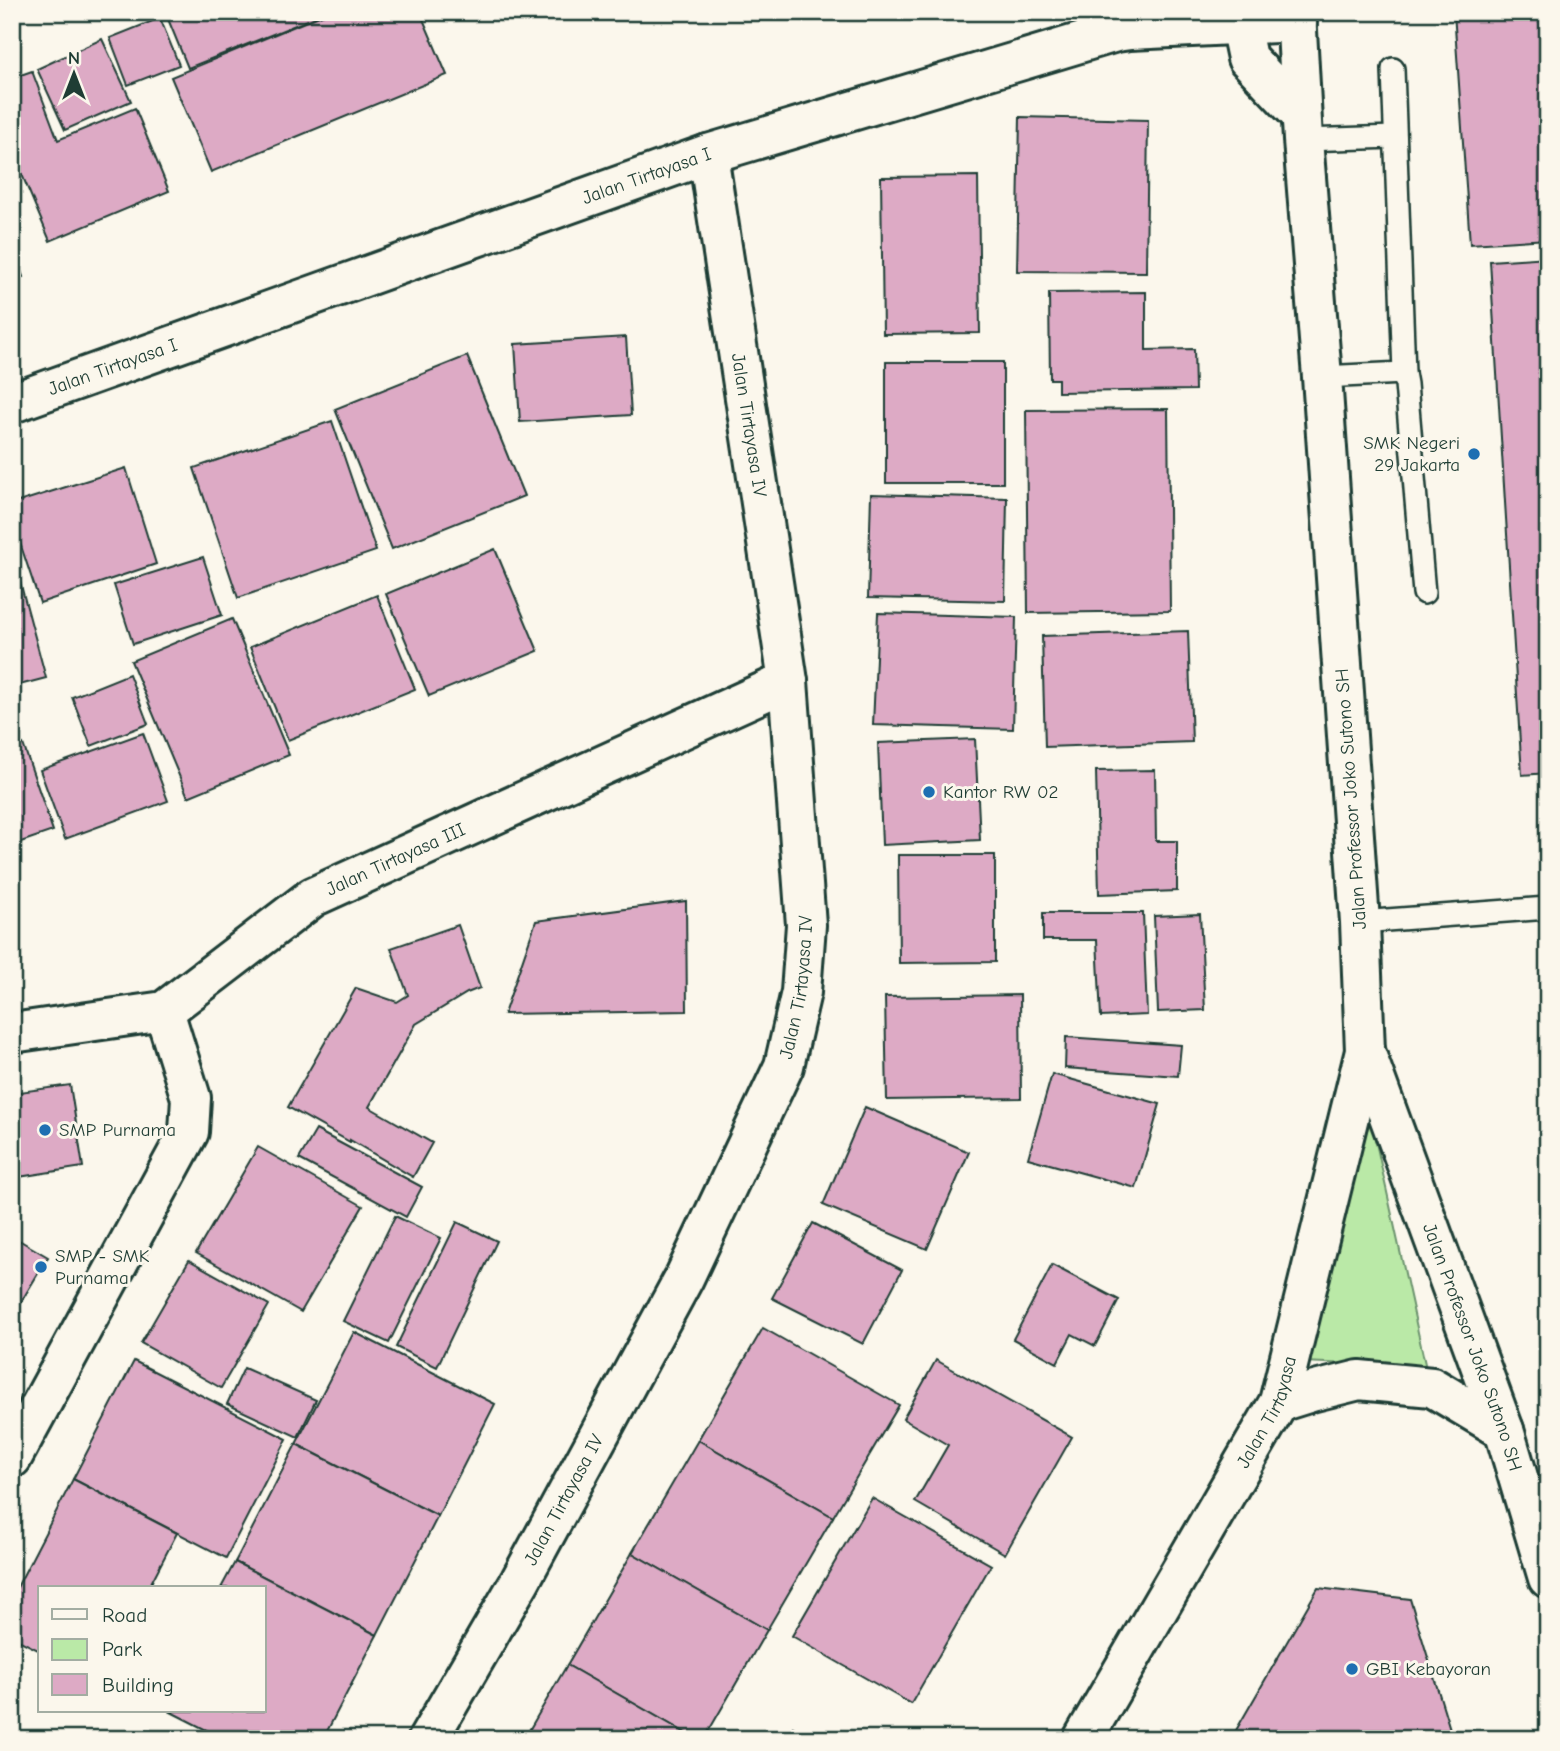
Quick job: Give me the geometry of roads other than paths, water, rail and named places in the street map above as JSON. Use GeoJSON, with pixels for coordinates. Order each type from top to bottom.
{"type":"FeatureCollection","features":[{"type":"Feature","properties":{"kind":"street","name":"Jalan Tirtayasa I"},"geometry":{"type":"LineString","coordinates":[[12,403],[708,154],[1116,32],[1240,18],[1296,17]]}},
{"type":"Feature","properties":{"kind":"street","name":"Jalan Professor Joko Sutono SH"},"geometry":{"type":"LineString","coordinates":[[1296,17],[1360,922],[1365,1051],[1504,1430],[1546,1568]]}},
{"type":"Feature","properties":{"kind":"street"},"geometry":{"type":"LineString","coordinates":[[1240,18],[1247,58],[1302,128]]}},
{"type":"Feature","properties":{"kind":"street","name":"Jalan Tirtayasa IV"},"geometry":{"type":"LineString","coordinates":[[428,1739],[520,1581],[684,1278],[784,1066],[801,992],[806,926],[788,681],[708,154]]}},
{"type":"Feature","properties":{"kind":"street","name":"Jalan Tirtayasa III"},"geometry":{"type":"LineString","coordinates":[[12,1032],[164,1011],[313,897],[788,681]]}},
{"type":"Feature","properties":{"kind":"street"},"geometry":{"type":"LineString","coordinates":[[12,1458],[189,1132],[191,1098],[164,1011]]}},
{"type":"Feature","properties":{"kind":"street","name":"Jalan Tirtayasa"},"geometry":{"type":"LineString","coordinates":[[1083,1739],[1279,1402],[1365,1051]]}},
{"type":"Feature","properties":{"kind":"street"},"geometry":{"type":"LineString","coordinates":[[1279,1402],[1359,1380],[1432,1387],[1504,1430]]}},
{"type":"Feature","properties":{"kind":"lane"},"geometry":{"type":"LineString","coordinates":[[1393,69],[1404,373],[1424,593]]}},
{"type":"Feature","properties":{"kind":"lane"},"geometry":{"type":"LineString","coordinates":[[1302,128],[1395,137]]}},
{"type":"Feature","properties":{"kind":"lane"},"geometry":{"type":"LineString","coordinates":[[1322,377],[1404,373]]}},
{"type":"Feature","properties":{"kind":"lane"},"geometry":{"type":"LineString","coordinates":[[1360,922],[1548,908]]}},
{"type":"Feature","properties":{"kind":"place","name":"SMK Negeri 29 Jakarta"},"geometry":{"type":"Point","coordinates":[1474,454]}},
{"type":"Feature","properties":{"kind":"place","name":"Kantor RW 02"},"geometry":{"type":"Point","coordinates":[929,792]}},
{"type":"Feature","properties":{"kind":"place","name":"SMP Purnama"},"geometry":{"type":"Point","coordinates":[45,1130]}},
{"type":"Feature","properties":{"kind":"place","name":"SMP - SMK Purnama"},"geometry":{"type":"Point","coordinates":[41,1267]}},
{"type":"Feature","properties":{"kind":"place","name":"GBI Kebayoran"},"geometry":{"type":"Point","coordinates":[1352,1669]}}]}
